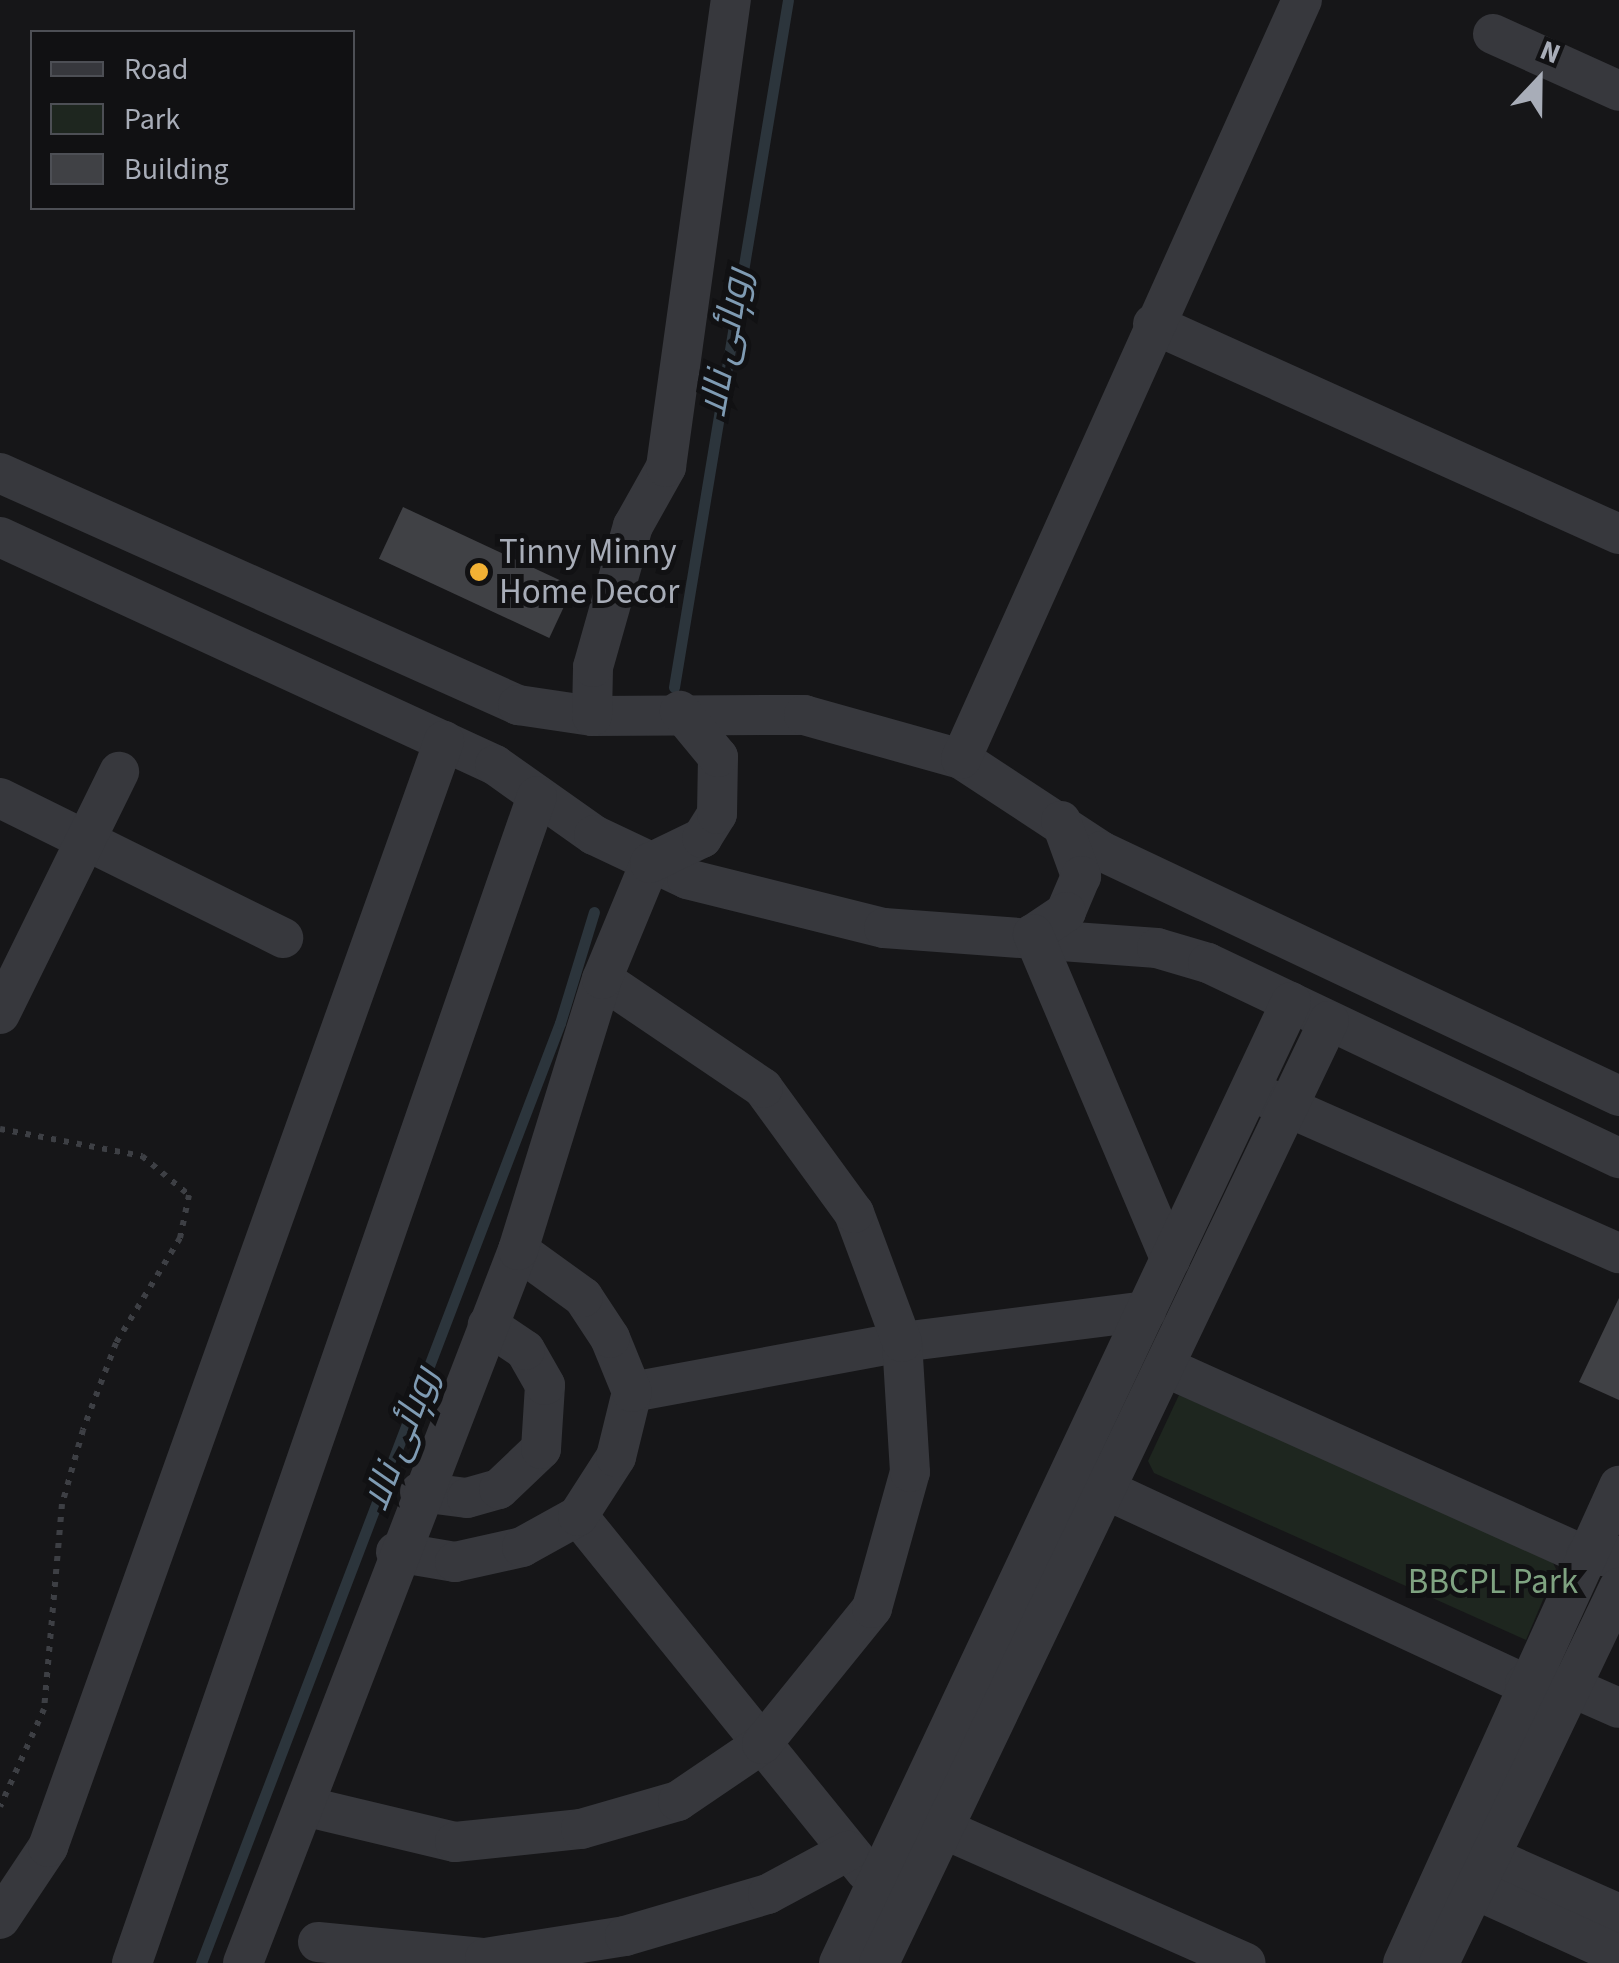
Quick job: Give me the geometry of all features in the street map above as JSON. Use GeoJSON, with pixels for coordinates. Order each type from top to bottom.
{"type":"FeatureCollection","features":[{"type":"Feature","properties":{"kind":"street"},"geometry":{"type":"LineString","coordinates":[[132,1963],[537,796],[522,747],[577,715],[633,526],[666,466],[731,0]]}},
{"type":"Feature","properties":{"kind":"street"},"geometry":{"type":"LineString","coordinates":[[961,759],[1153,324],[1302,0]]}},
{"type":"Feature","properties":{"kind":"street"},"geometry":{"type":"LineString","coordinates":[[1493,34],[1619,91]]}},
{"type":"Feature","properties":{"kind":"street"},"geometry":{"type":"LineString","coordinates":[[1153,324],[1619,534]]}},
{"type":"Feature","properties":{"kind":"street"},"geometry":{"type":"LineString","coordinates":[[0,472],[487,694],[577,715],[680,711],[818,717],[961,759],[1101,850],[1619,1096]]}},
{"type":"Feature","properties":{"kind":"street"},"geometry":{"type":"LineString","coordinates":[[0,537],[444,742],[650,863],[795,913],[884,928],[1033,934],[1156,948],[1291,1002],[1619,1158]]}},
{"type":"Feature","properties":{"kind":"street"},"geometry":{"type":"LineString","coordinates":[[243,1963],[396,1552],[518,1250],[602,979],[650,863],[702,838],[717,814],[718,757],[680,711]]}},
{"type":"Feature","properties":{"kind":"street"},"geometry":{"type":"LineString","coordinates":[[0,1919],[48,1847],[444,742]]}},
{"type":"Feature","properties":{"kind":"street"},"geometry":{"type":"LineString","coordinates":[[0,1014],[119,772]]}},
{"type":"Feature","properties":{"kind":"street"},"geometry":{"type":"LineString","coordinates":[[0,798],[283,938]]}},
{"type":"Feature","properties":{"kind":"street"},"geometry":{"type":"LineString","coordinates":[[1033,934],[1076,895],[1080,856],[1062,822]]}},
{"type":"Feature","properties":{"kind":"street"},"geometry":{"type":"LineString","coordinates":[[1033,934],[1170,1259]]}},
{"type":"Feature","properties":{"kind":"street"},"geometry":{"type":"LineString","coordinates":[[304,1806],[454,1842],[581,1829],[678,1801],[762,1744],[872,1608],[910,1472],[902,1342],[854,1213],[763,1088],[602,979]]}},
{"type":"Feature","properties":{"kind":"street"},"geometry":{"type":"LineString","coordinates":[[879,1963],[926,1821],[1087,1481],[1146,1311],[1291,1002]]}},
{"type":"Feature","properties":{"kind":"street"},"geometry":{"type":"LineString","coordinates":[[1087,1481],[1165,1367],[1329,1021]]}},
{"type":"Feature","properties":{"kind":"street"},"geometry":{"type":"LineString","coordinates":[[1250,1090],[1619,1253]]}},
{"type":"Feature","properties":{"kind":"street"},"geometry":{"type":"LineString","coordinates":[[396,1552],[455,1562],[522,1548],[578,1516],[616,1458],[632,1392],[583,1296],[518,1250]]}},
{"type":"Feature","properties":{"kind":"street"},"geometry":{"type":"LineString","coordinates":[[632,1392],[902,1342],[1146,1311]]}},
{"type":"Feature","properties":{"kind":"street"},"geometry":{"type":"LineString","coordinates":[[420,1492],[498,1490],[541,1449],[545,1386],[525,1350],[488,1325]]}},
{"type":"Feature","properties":{"kind":"street"},"geometry":{"type":"LineString","coordinates":[[1165,1367],[1602,1556]]}},
{"type":"Feature","properties":{"kind":"street"},"geometry":{"type":"LineString","coordinates":[[1087,1481],[1526,1684],[1571,1687],[1619,1708]]}},
{"type":"Feature","properties":{"kind":"street"},"geometry":{"type":"LineString","coordinates":[[1440,1963],[1526,1684],[1602,1556],[1619,1486]]}},
{"type":"Feature","properties":{"kind":"street"},"geometry":{"type":"LineString","coordinates":[[578,1516],[876,1885]]}},
{"type":"Feature","properties":{"kind":"street"},"geometry":{"type":"LineString","coordinates":[[1403,1963],[1467,1866],[1571,1687],[1619,1588]]}},
{"type":"Feature","properties":{"kind":"street"},"geometry":{"type":"LineString","coordinates":[[839,1963],[876,1885],[926,1821]]}},
{"type":"Feature","properties":{"kind":"street"},"geometry":{"type":"LineString","coordinates":[[926,1821],[1246,1963]]}},
{"type":"Feature","properties":{"kind":"street"},"geometry":{"type":"LineString","coordinates":[[318,1942],[485,1958],[625,1936],[768,1894],[848,1850]]}},
{"type":"Feature","properties":{"kind":"street"},"geometry":{"type":"LineString","coordinates":[[1467,1866],[1619,1914]]}},
{"type":"Feature","properties":{"kind":"street"},"geometry":{"type":"LineString","coordinates":[[1467,1866],[1619,1955]]}},
{"type":"Feature","properties":{"kind":"path"},"geometry":{"type":"LineString","coordinates":[[0,1129],[129,1152],[188,1195],[180,1238],[116,1344],[83,1430],[62,1504],[44,1709],[0,1807]]}},
{"type":"Feature","properties":{"kind":"green space","name":"BBCPL Park"},"geometry":{"type":"Polygon","coordinates":[[[1179,1395],[1551,1559],[1556,1569],[1526,1640],[1154,1473],[1148,1461],[1179,1395]]]}},
{"type":"Feature","properties":{"kind":"building","name":"Tinny Minny Home Decor"},"geometry":{"type":"Polygon","coordinates":[[[403,507],[573,586],[549,638],[379,559],[403,507]]]}},
{"type":"Feature","properties":{"kind":"building"},"geometry":{"type":"Polygon","coordinates":[[[1619,1298],[1619,1400],[1579,1382],[1619,1298]]]}},
{"type":"Feature","properties":{"kind":"waterway","name":"روہائی نالا"},"geometry":{"type":"LineString","coordinates":[[674,687],[788,0]]}},
{"type":"Feature","properties":{"kind":"waterway","name":"روہائی نالا"},"geometry":{"type":"LineString","coordinates":[[201,1963],[560,1023],[594,912]]}},
{"type":"Feature","properties":{"kind":"place","name":"Tinny Minny Home Decor"},"geometry":{"type":"Point","coordinates":[479,572]}}]}
